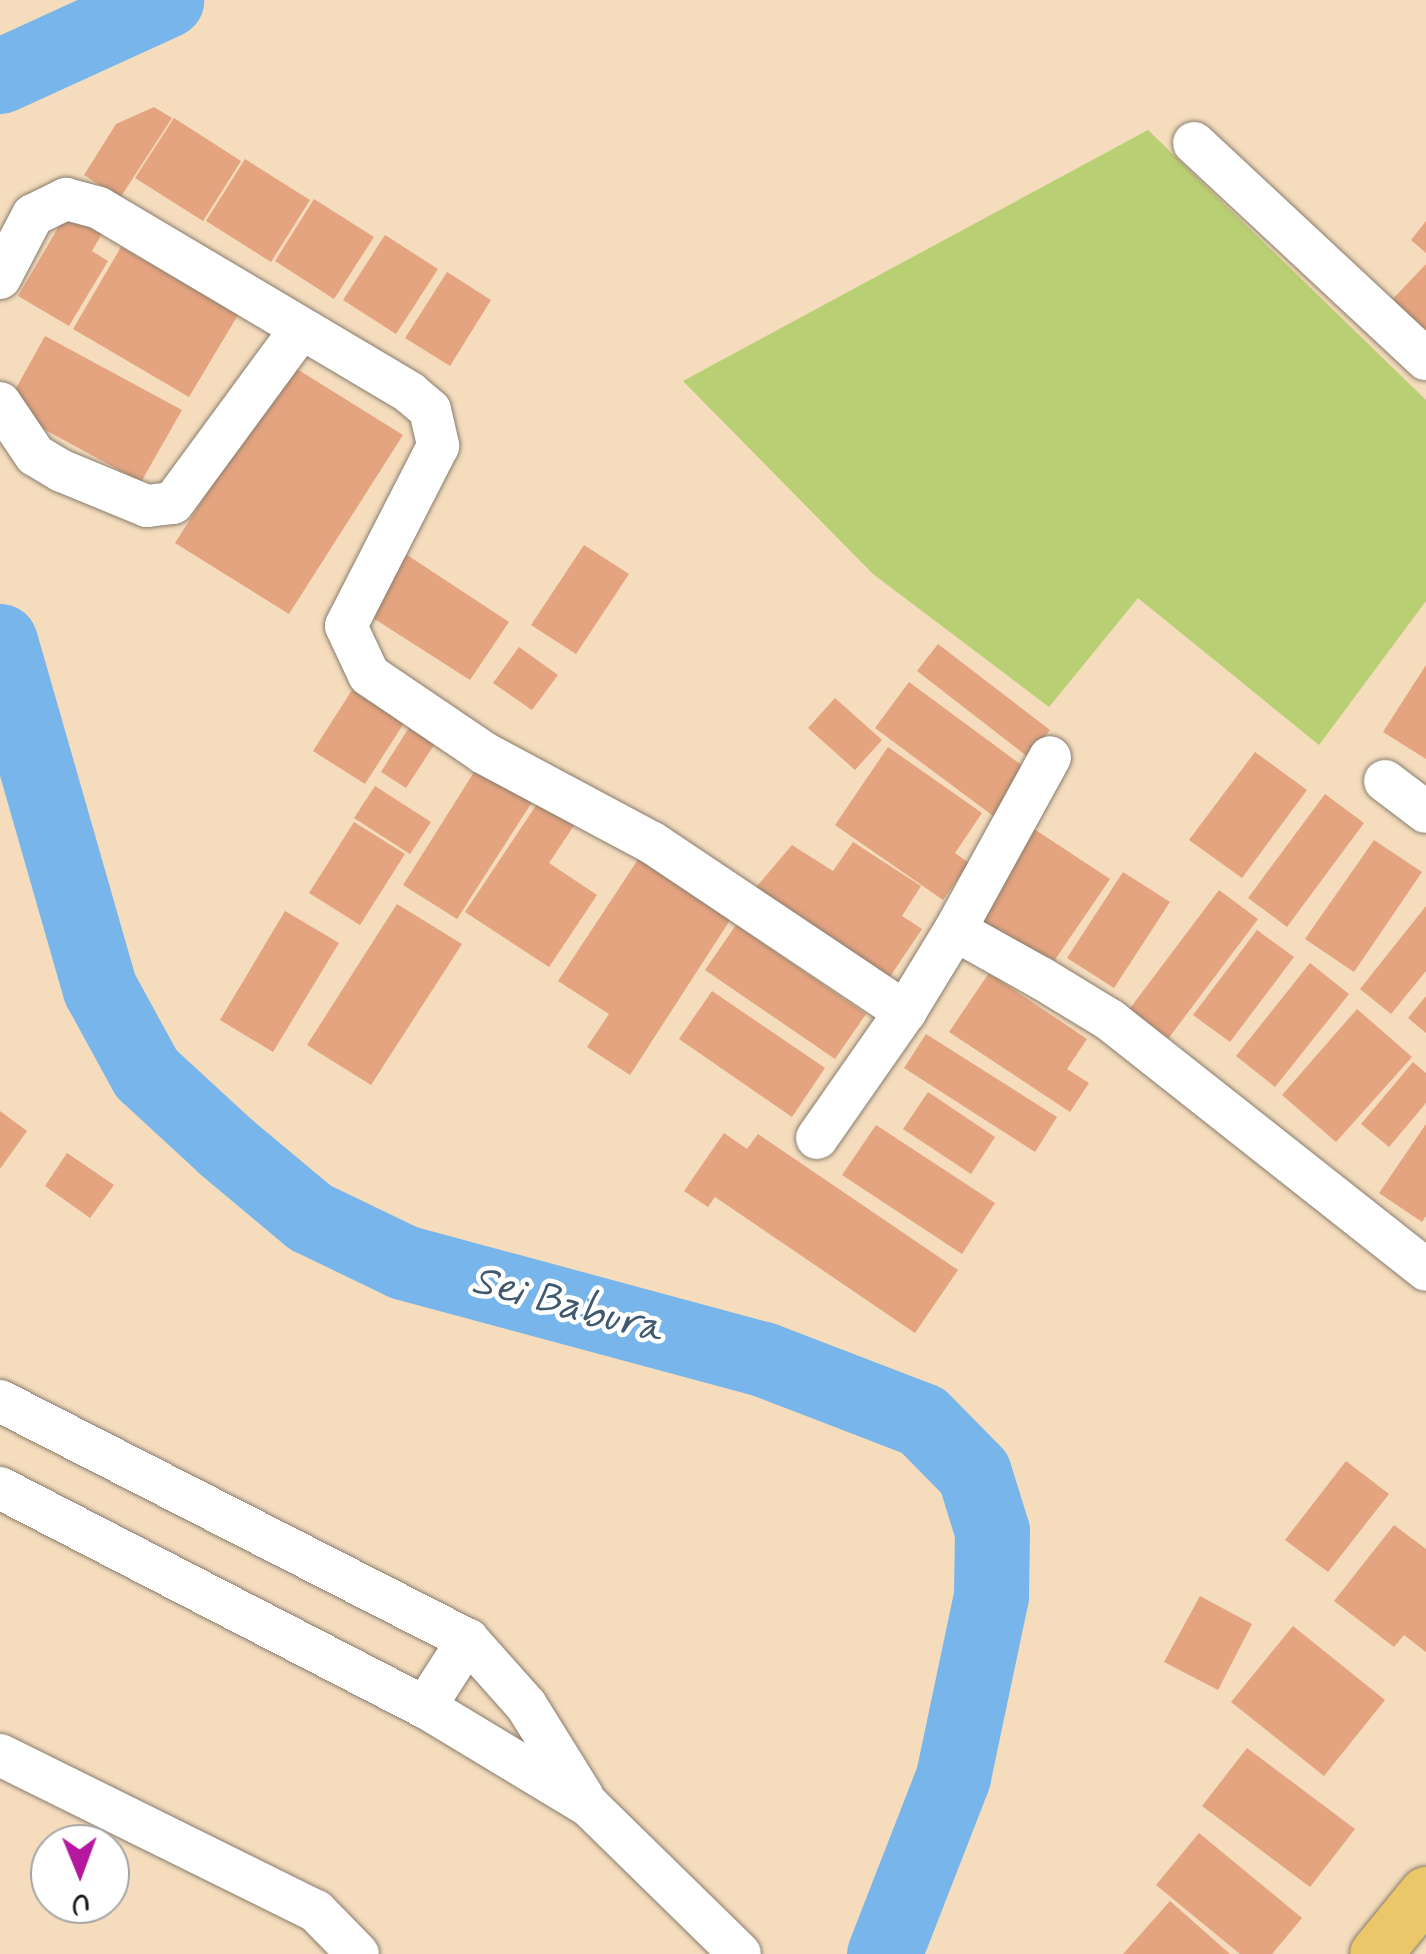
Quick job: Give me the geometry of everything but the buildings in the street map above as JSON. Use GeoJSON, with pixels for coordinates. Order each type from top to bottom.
{"type":"FeatureCollection","features":[{"type":"Feature","properties":{"kind":"main road"},"geometry":{"type":"LineString","coordinates":[[1376,1954],[1426,1893]]}},
{"type":"Feature","properties":{"kind":"street"},"geometry":{"type":"LineString","coordinates":[[1194,142],[1426,359]]}},
{"type":"Feature","properties":{"kind":"street"},"geometry":{"type":"LineString","coordinates":[[0,278],[33,215],[66,200],[144,228],[300,330],[410,393],[440,432],[346,626],[369,675],[484,753],[651,842],[906,1012]]}},
{"type":"Feature","properties":{"kind":"street"},"geometry":{"type":"LineString","coordinates":[[0,403],[35,455],[62,471],[148,506],[173,503],[300,330]]}},
{"type":"Feature","properties":{"kind":"street"},"geometry":{"type":"LineString","coordinates":[[817,1138],[906,1012],[1050,757]]}},
{"type":"Feature","properties":{"kind":"street"},"geometry":{"type":"LineString","coordinates":[[1386,780],[1426,812]]}},
{"type":"Feature","properties":{"kind":"street"},"geometry":{"type":"LineString","coordinates":[[955,930],[1110,1020],[1424,1263]]}},
{"type":"Feature","properties":{"kind":"street"},"geometry":{"type":"LineString","coordinates":[[0,1401],[468,1640],[526,1705],[589,1806]]}},
{"type":"Feature","properties":{"kind":"street"},"geometry":{"type":"LineString","coordinates":[[0,1488],[425,1707],[589,1806],[735,1948]]}},
{"type":"Feature","properties":{"kind":"street"},"geometry":{"type":"LineString","coordinates":[[425,1707],[468,1640]]}},
{"type":"Feature","properties":{"kind":"street"},"geometry":{"type":"LineString","coordinates":[[0,1756],[316,1911],[358,1954]]}},
{"type":"Feature","properties":{"kind":"green space"},"geometry":{"type":"Polygon","coordinates":[[[1148,130],[1426,400],[1426,601],[1319,745],[1138,598],[1049,707],[873,574],[683,381],[1148,130]]]}},
{"type":"Feature","properties":{"kind":"waterway","name":"Sei Babura"},"geometry":{"type":"LineString","coordinates":[[0,76],[166,0]]}},
{"type":"Feature","properties":{"kind":"waterway","name":"Sei Babura"},"geometry":{"type":"LineString","coordinates":[[0,641],[100,989],[146,1073],[225,1146],[310,1217],[403,1262],[763,1359],[922,1420],[974,1473],[992,1531],[991,1596],[953,1777],[884,1954]]}}]}
